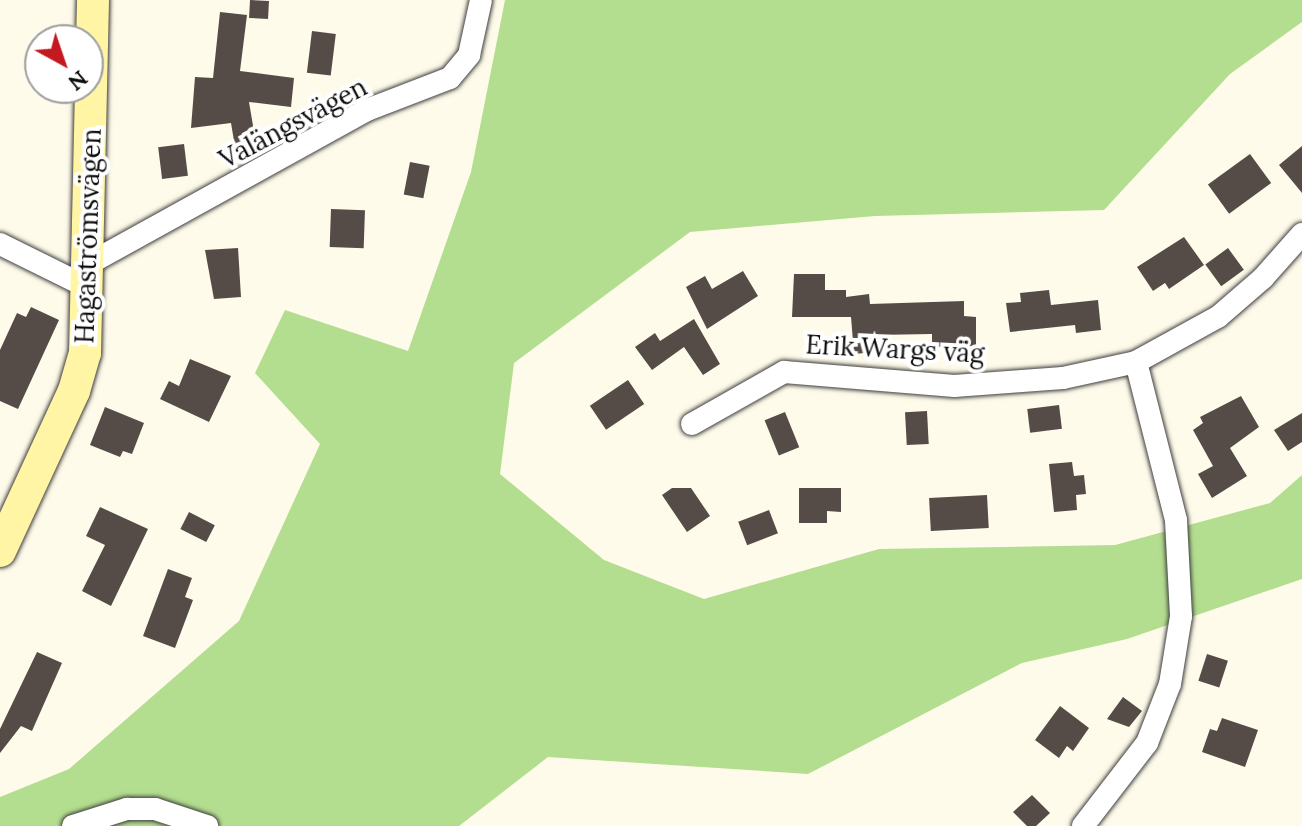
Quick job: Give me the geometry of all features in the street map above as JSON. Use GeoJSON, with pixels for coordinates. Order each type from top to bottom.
{"type":"FeatureCollection","features":[{"type":"Feature","properties":{"kind":"street","name":"Hagaströmsvägen"},"geometry":{"type":"LineString","coordinates":[[0,551],[74,391],[85,353],[93,0]]}},
{"type":"Feature","properties":{"kind":"street","name":"Valängsvägen"},"geometry":{"type":"LineString","coordinates":[[89,276],[367,110],[450,78],[469,55],[481,0]]}},
{"type":"Feature","properties":{"kind":"street","name":"Erik Wargs väg"},"geometry":{"type":"LineString","coordinates":[[692,424],[784,372],[954,386],[1063,378],[1136,362],[1218,317],[1263,278],[1302,234]]}},
{"type":"Feature","properties":{"kind":"street"},"geometry":{"type":"LineString","coordinates":[[0,244],[89,276]]}},
{"type":"Feature","properties":{"kind":"street"},"geometry":{"type":"LineString","coordinates":[[1083,826],[1147,743],[1170,684],[1181,616],[1176,520],[1136,362]]}},
{"type":"Feature","properties":{"kind":"street"},"geometry":{"type":"LineString","coordinates":[[73,826],[127,809],[155,809],[207,826]]}},
{"type":"Feature","properties":{"kind":"green space"},"geometry":{"type":"Polygon","coordinates":[[[505,0],[1302,0],[1302,22],[1230,74],[1104,210],[875,216],[690,232],[514,363],[500,474],[604,560],[704,599],[879,549],[1115,545],[1270,503],[1302,475],[1302,579],[1127,639],[1022,663],[808,774],[548,757],[459,826],[0,826],[0,797],[69,769],[239,621],[320,444],[255,373],[285,310],[408,351],[471,172],[505,0]]]}},
{"type":"Feature","properties":{"kind":"building"},"geometry":{"type":"Polygon","coordinates":[[[250,0],[269,1],[268,19],[249,18],[250,0]]]}},
{"type":"Feature","properties":{"kind":"building"},"geometry":{"type":"Polygon","coordinates":[[[220,12],[247,15],[240,71],[294,78],[291,107],[249,102],[257,149],[236,153],[231,123],[191,128],[195,77],[213,78],[220,12]]]}},
{"type":"Feature","properties":{"kind":"building"},"geometry":{"type":"Polygon","coordinates":[[[312,31],[336,34],[331,76],[307,73],[312,31]]]}},
{"type":"Feature","properties":{"kind":"building"},"geometry":{"type":"Polygon","coordinates":[[[184,144],[188,176],[162,179],[158,147],[184,144]]]}},
{"type":"Feature","properties":{"kind":"building"},"geometry":{"type":"Polygon","coordinates":[[[1302,146],[1302,193],[1279,165],[1302,146]]]}},
{"type":"Feature","properties":{"kind":"building"},"geometry":{"type":"Polygon","coordinates":[[[1250,154],[1271,183],[1229,214],[1208,185],[1250,154]]]}},
{"type":"Feature","properties":{"kind":"building"},"geometry":{"type":"Polygon","coordinates":[[[410,162],[430,166],[423,198],[404,194],[410,162]]]}},
{"type":"Feature","properties":{"kind":"building"},"geometry":{"type":"Polygon","coordinates":[[[331,209],[365,210],[364,248],[330,247],[331,209]]]}},
{"type":"Feature","properties":{"kind":"building"},"geometry":{"type":"Polygon","coordinates":[[[1184,237],[1204,265],[1169,289],[1165,283],[1153,291],[1137,267],[1184,237]]]}},
{"type":"Feature","properties":{"kind":"building"},"geometry":{"type":"Polygon","coordinates":[[[238,248],[241,297],[214,299],[205,250],[238,248]]]}},
{"type":"Feature","properties":{"kind":"building"},"geometry":{"type":"Polygon","coordinates":[[[1228,248],[1244,270],[1221,286],[1205,264],[1228,248]]]}},
{"type":"Feature","properties":{"kind":"building"},"geometry":{"type":"Polygon","coordinates":[[[743,271],[758,296],[707,329],[686,287],[705,276],[712,289],[743,271]]]}},
{"type":"Feature","properties":{"kind":"building"},"geometry":{"type":"Polygon","coordinates":[[[794,274],[825,274],[825,290],[846,290],[846,297],[869,294],[870,304],[964,301],[964,316],[976,317],[976,346],[932,347],[932,334],[874,335],[875,352],[854,354],[851,317],[792,317],[794,274]]]}},
{"type":"Feature","properties":{"kind":"building"},"geometry":{"type":"Polygon","coordinates":[[[1049,290],[1051,305],[1098,300],[1101,330],[1076,333],[1075,325],[1010,332],[1006,303],[1021,302],[1020,293],[1049,290]]]}},
{"type":"Feature","properties":{"kind":"building"},"geometry":{"type":"Polygon","coordinates":[[[31,307],[59,320],[18,409],[0,401],[0,350],[17,313],[26,317],[31,307]]]}},
{"type":"Feature","properties":{"kind":"building"},"geometry":{"type":"Polygon","coordinates":[[[694,319],[720,364],[703,375],[684,347],[652,370],[635,347],[655,333],[660,341],[694,319]]]}},
{"type":"Feature","properties":{"kind":"building"},"geometry":{"type":"Polygon","coordinates":[[[190,359],[231,376],[209,422],[160,399],[169,381],[179,386],[190,359]]]}},
{"type":"Feature","properties":{"kind":"building"},"geometry":{"type":"Polygon","coordinates":[[[628,380],[644,404],[606,430],[590,406],[628,380]]]}},
{"type":"Feature","properties":{"kind":"building"},"geometry":{"type":"Polygon","coordinates":[[[1241,396],[1259,427],[1230,448],[1247,476],[1212,498],[1198,474],[1213,466],[1193,430],[1203,423],[1200,417],[1241,396]]]}},
{"type":"Feature","properties":{"kind":"building"},"geometry":{"type":"Polygon","coordinates":[[[1059,405],[1062,429],[1030,433],[1027,409],[1059,405]]]}},
{"type":"Feature","properties":{"kind":"building"},"geometry":{"type":"Polygon","coordinates":[[[105,407],[144,423],[132,454],[123,451],[120,457],[90,445],[105,407]]]}},
{"type":"Feature","properties":{"kind":"building"},"geometry":{"type":"Polygon","coordinates":[[[927,411],[929,444],[907,445],[905,412],[927,411]]]}},
{"type":"Feature","properties":{"kind":"building"},"geometry":{"type":"Polygon","coordinates":[[[785,412],[799,447],[779,455],[765,420],[785,412]]]}},
{"type":"Feature","properties":{"kind":"building"},"geometry":{"type":"Polygon","coordinates":[[[1302,413],[1302,442],[1288,451],[1274,430],[1302,413]]]}},
{"type":"Feature","properties":{"kind":"building"},"geometry":{"type":"Polygon","coordinates":[[[1072,462],[1074,476],[1084,475],[1086,494],[1076,495],[1077,510],[1054,512],[1049,464],[1072,462]]]}},
{"type":"Feature","properties":{"kind":"building"},"geometry":{"type":"Polygon","coordinates":[[[672,488],[691,488],[710,516],[687,532],[662,495],[672,488]]]}},
{"type":"Feature","properties":{"kind":"building"},"geometry":{"type":"Polygon","coordinates":[[[799,488],[841,488],[841,512],[827,511],[827,523],[799,523],[799,488]]]}},
{"type":"Feature","properties":{"kind":"building"},"geometry":{"type":"Polygon","coordinates":[[[987,495],[989,528],[931,531],[929,498],[987,495]]]}},
{"type":"Feature","properties":{"kind":"building"},"geometry":{"type":"Polygon","coordinates":[[[100,507],[148,529],[111,606],[82,591],[105,545],[86,536],[100,507]]]}},
{"type":"Feature","properties":{"kind":"building"},"geometry":{"type":"Polygon","coordinates":[[[769,510],[778,533],[747,545],[738,522],[769,510]]]}},
{"type":"Feature","properties":{"kind":"building"},"geometry":{"type":"Polygon","coordinates":[[[189,512],[215,525],[206,542],[180,529],[189,512]]]}},
{"type":"Feature","properties":{"kind":"building"},"geometry":{"type":"Polygon","coordinates":[[[168,569],[192,578],[185,597],[193,600],[175,648],[143,636],[168,569]]]}},
{"type":"Feature","properties":{"kind":"building"},"geometry":{"type":"Polygon","coordinates":[[[37,652],[62,663],[32,731],[21,726],[0,753],[0,729],[37,652]]]}},
{"type":"Feature","properties":{"kind":"building"},"geometry":{"type":"Polygon","coordinates":[[[1207,654],[1228,661],[1219,687],[1198,681],[1207,654]]]}},
{"type":"Feature","properties":{"kind":"building"},"geometry":{"type":"Polygon","coordinates":[[[1123,697],[1142,711],[1129,727],[1107,719],[1123,697]]]}},
{"type":"Feature","properties":{"kind":"building"},"geometry":{"type":"Polygon","coordinates":[[[1060,706],[1089,728],[1073,751],[1067,746],[1059,758],[1035,740],[1060,706]]]}},
{"type":"Feature","properties":{"kind":"building"},"geometry":{"type":"Polygon","coordinates":[[[1222,718],[1258,730],[1245,767],[1202,752],[1210,729],[1217,731],[1222,718]]]}},
{"type":"Feature","properties":{"kind":"building"},"geometry":{"type":"Polygon","coordinates":[[[1032,795],[1050,813],[1036,826],[1027,826],[1013,812],[1032,795]]]}}]}
